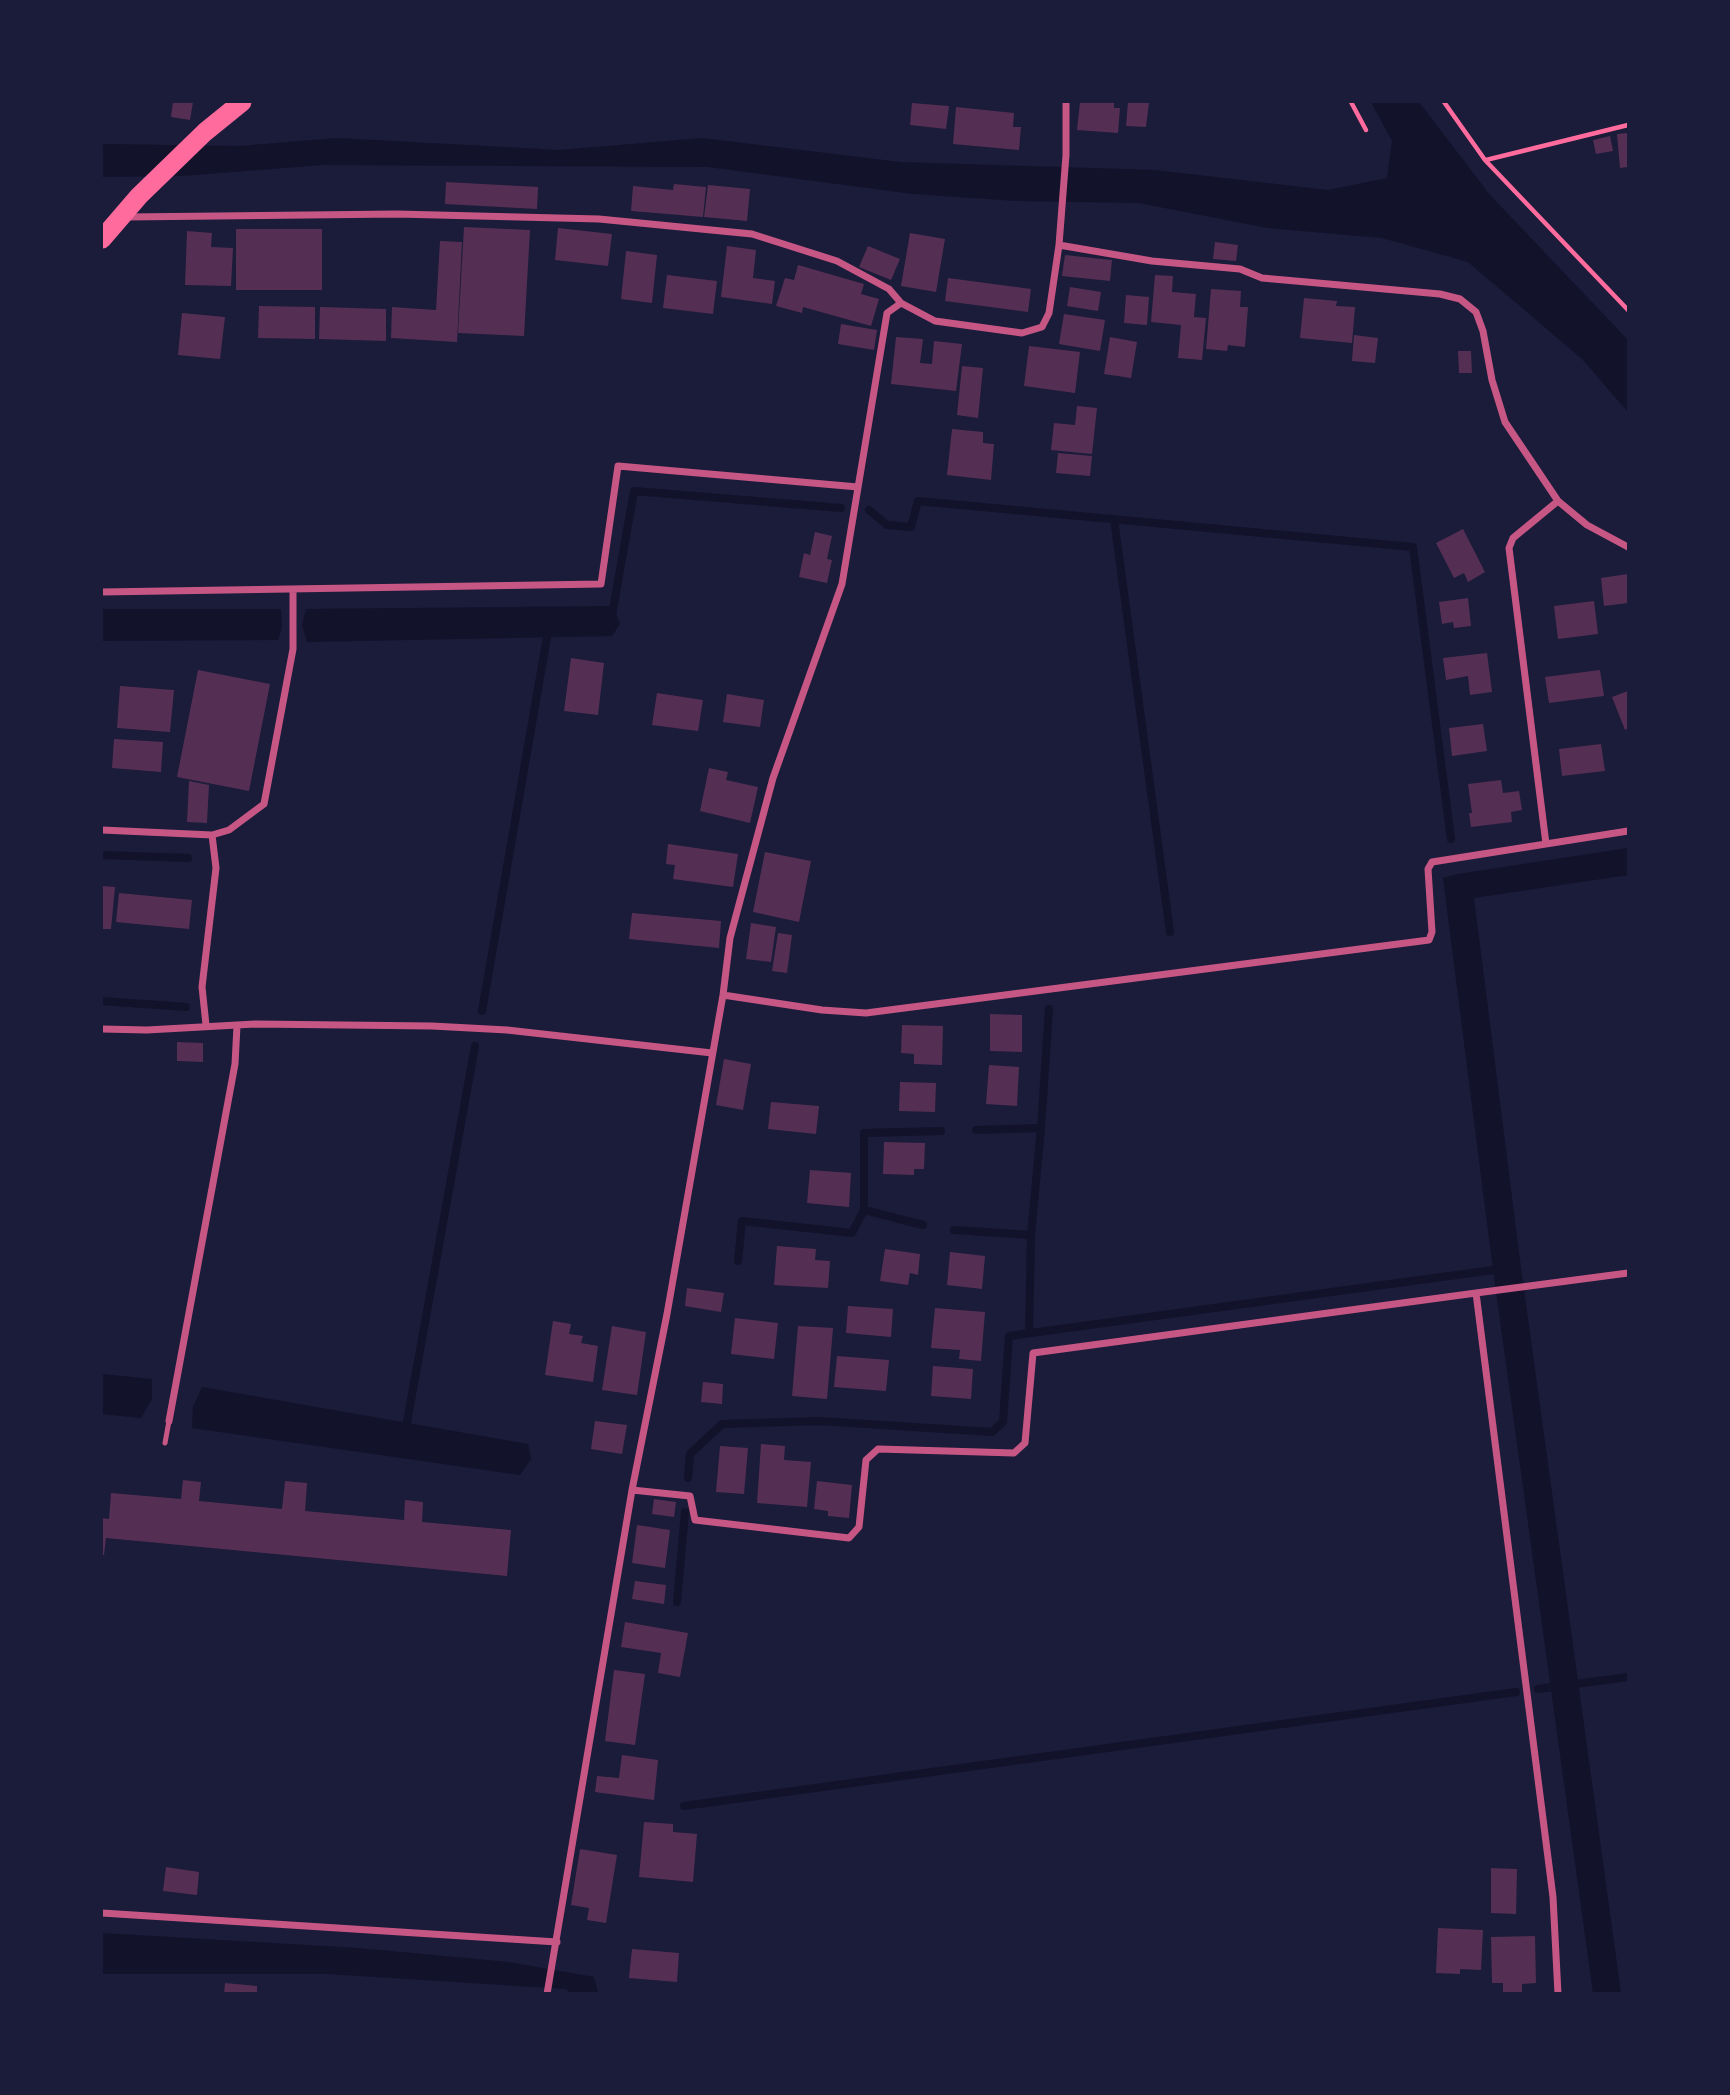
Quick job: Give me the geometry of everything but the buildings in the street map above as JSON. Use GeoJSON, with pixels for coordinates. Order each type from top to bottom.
{"type":"FeatureCollection","features":[{"type":"Feature","properties":{"kind":"highway"},"geometry":{"type":"LineString","coordinates":[[102,239],[116,218],[205,132],[242,102]]}},
{"type":"Feature","properties":{"kind":"street"},"geometry":{"type":"LineString","coordinates":[[116,218],[397,214],[599,219],[752,233],[837,261],[889,289],[901,303],[935,321],[1022,333],[1042,327],[1049,313],[1059,245],[1066,155],[1066,102]]}},
{"type":"Feature","properties":{"kind":"street"},"geometry":{"type":"LineString","coordinates":[[1059,245],[1152,261],[1240,269],[1262,278],[1440,294],[1461,299],[1476,312],[1483,331],[1492,380],[1505,422],[1558,501],[1587,525],[1629,547]]}},
{"type":"Feature","properties":{"kind":"street"},"geometry":{"type":"LineString","coordinates":[[547,1992],[632,1490],[667,1314],[723,995],[730,938],[773,778],[842,584],[887,313],[901,303]]}},
{"type":"Feature","properties":{"kind":"street"},"geometry":{"type":"LineString","coordinates":[[102,592],[601,584],[618,466],[858,487]]}},
{"type":"Feature","properties":{"kind":"street"},"geometry":{"type":"LineString","coordinates":[[1546,844],[1509,548],[1513,538],[1558,501]]}},
{"type":"Feature","properties":{"kind":"street"},"geometry":{"type":"LineString","coordinates":[[102,830],[212,835],[229,830],[264,804],[293,649],[293,591]]}},
{"type":"Feature","properties":{"kind":"street"},"geometry":{"type":"LineString","coordinates":[[723,995],[822,1010],[866,1013],[1429,940],[1432,932],[1428,869],[1432,862],[1629,831]]}},
{"type":"Feature","properties":{"kind":"street"},"geometry":{"type":"LineString","coordinates":[[206,1025],[202,987],[216,868],[212,835]]}},
{"type":"Feature","properties":{"kind":"street"},"geometry":{"type":"LineString","coordinates":[[102,1029],[147,1030],[256,1024],[444,1026],[506,1030],[712,1053]]}},
{"type":"Feature","properties":{"kind":"street"},"geometry":{"type":"LineString","coordinates":[[169,1421],[235,1064],[237,1026]]}},
{"type":"Feature","properties":{"kind":"street"},"geometry":{"type":"LineString","coordinates":[[632,1490],[690,1496],[695,1520],[849,1538],[859,1527],[866,1460],[878,1449],[1014,1453],[1025,1443],[1033,1353],[1629,1273]]}},
{"type":"Feature","properties":{"kind":"street"},"geometry":{"type":"LineString","coordinates":[[1476,1293],[1553,1897],[1558,1993]]}},
{"type":"Feature","properties":{"kind":"street"},"geometry":{"type":"LineString","coordinates":[[102,1913],[556,1942]]}},
{"type":"Feature","properties":{"kind":"lane"},"geometry":{"type":"LineString","coordinates":[[165,1443],[169,1421]]}},
{"type":"Feature","properties":{"kind":"path"},"geometry":{"type":"LineString","coordinates":[[1351,102],[1366,130]]}},
{"type":"Feature","properties":{"kind":"path"},"geometry":{"type":"LineString","coordinates":[[1444,102],[1485,160],[1629,310]]}},
{"type":"Feature","properties":{"kind":"path"},"geometry":{"type":"LineString","coordinates":[[1485,160],[1629,125]]}},
{"type":"Feature","properties":{"kind":"shaded area"},"geometry":{"type":"Polygon","coordinates":[[[1371,102],[1419,102],[1490,195],[1628,340],[1628,412],[1582,359],[1468,262],[1382,238],[1267,228],[1139,203],[1017,201],[913,194],[708,167],[322,165],[181,176],[102,177],[102,144],[239,146],[337,138],[560,150],[702,138],[900,162],[1155,170],[1328,190],[1387,178],[1392,141],[1371,102]]]}},
{"type":"Feature","properties":{"kind":"shaded area"},"geometry":{"type":"Polygon","coordinates":[[[613,606],[620,624],[612,636],[307,642],[302,625],[306,609],[613,606]]]}},
{"type":"Feature","properties":{"kind":"shaded area"},"geometry":{"type":"Polygon","coordinates":[[[102,609],[281,609],[282,627],[278,640],[102,641],[102,609]]]}},
{"type":"Feature","properties":{"kind":"shaded area"},"geometry":{"type":"Polygon","coordinates":[[[1628,848],[1628,875],[1474,898],[1521,1268],[1621,1993],[1593,1993],[1493,1270],[1443,878],[1628,848]]]}},
{"type":"Feature","properties":{"kind":"shaded area"},"geometry":{"type":"Polygon","coordinates":[[[102,1374],[152,1379],[152,1399],[141,1418],[102,1414],[102,1374]]]}},
{"type":"Feature","properties":{"kind":"shaded area"},"geometry":{"type":"Polygon","coordinates":[[[202,1387],[528,1444],[531,1459],[520,1475],[192,1428],[193,1407],[202,1387]]]}},
{"type":"Feature","properties":{"kind":"shaded area"},"geometry":{"type":"Polygon","coordinates":[[[102,1933],[358,1948],[509,1962],[594,1977],[598,1993],[329,1974],[102,1974],[102,1933]]]}},
{"type":"Feature","properties":{"kind":"waterway"},"geometry":{"type":"LineString","coordinates":[[612,615],[634,491],[841,508]]}},
{"type":"Feature","properties":{"kind":"waterway"},"geometry":{"type":"LineString","coordinates":[[869,510],[887,525],[911,527],[918,501],[1413,547],[1451,839]]}},
{"type":"Feature","properties":{"kind":"waterway"},"geometry":{"type":"LineString","coordinates":[[1114,519],[1170,932]]}},
{"type":"Feature","properties":{"kind":"waterway"},"geometry":{"type":"LineString","coordinates":[[482,1011],[547,637]]}},
{"type":"Feature","properties":{"kind":"waterway"},"geometry":{"type":"LineString","coordinates":[[102,855],[188,858]]}},
{"type":"Feature","properties":{"kind":"waterway"},"geometry":{"type":"LineString","coordinates":[[102,1001],[186,1007]]}},
{"type":"Feature","properties":{"kind":"waterway"},"geometry":{"type":"LineString","coordinates":[[1029,1333],[1031,1235],[1049,1009]]}},
{"type":"Feature","properties":{"kind":"waterway"},"geometry":{"type":"LineString","coordinates":[[407,1422],[475,1046]]}},
{"type":"Feature","properties":{"kind":"waterway"},"geometry":{"type":"LineString","coordinates":[[976,1130],[1041,1128]]}},
{"type":"Feature","properties":{"kind":"waterway"},"geometry":{"type":"LineString","coordinates":[[738,1261],[742,1221],[852,1233],[864,1210],[864,1133],[941,1131]]}},
{"type":"Feature","properties":{"kind":"waterway"},"geometry":{"type":"LineString","coordinates":[[864,1210],[923,1225]]}},
{"type":"Feature","properties":{"kind":"waterway"},"geometry":{"type":"LineString","coordinates":[[954,1230],[1031,1235]]}},
{"type":"Feature","properties":{"kind":"waterway"},"geometry":{"type":"LineString","coordinates":[[688,1478],[690,1454],[722,1424],[820,1421],[992,1432],[1003,1422],[1009,1336],[1493,1270]]}},
{"type":"Feature","properties":{"kind":"waterway"},"geometry":{"type":"LineString","coordinates":[[677,1602],[685,1512]]}},
{"type":"Feature","properties":{"kind":"waterway"},"geometry":{"type":"LineString","coordinates":[[1538,1689],[1628,1677]]}},
{"type":"Feature","properties":{"kind":"waterway"},"geometry":{"type":"LineString","coordinates":[[684,1806],[1516,1692]]}}]}
